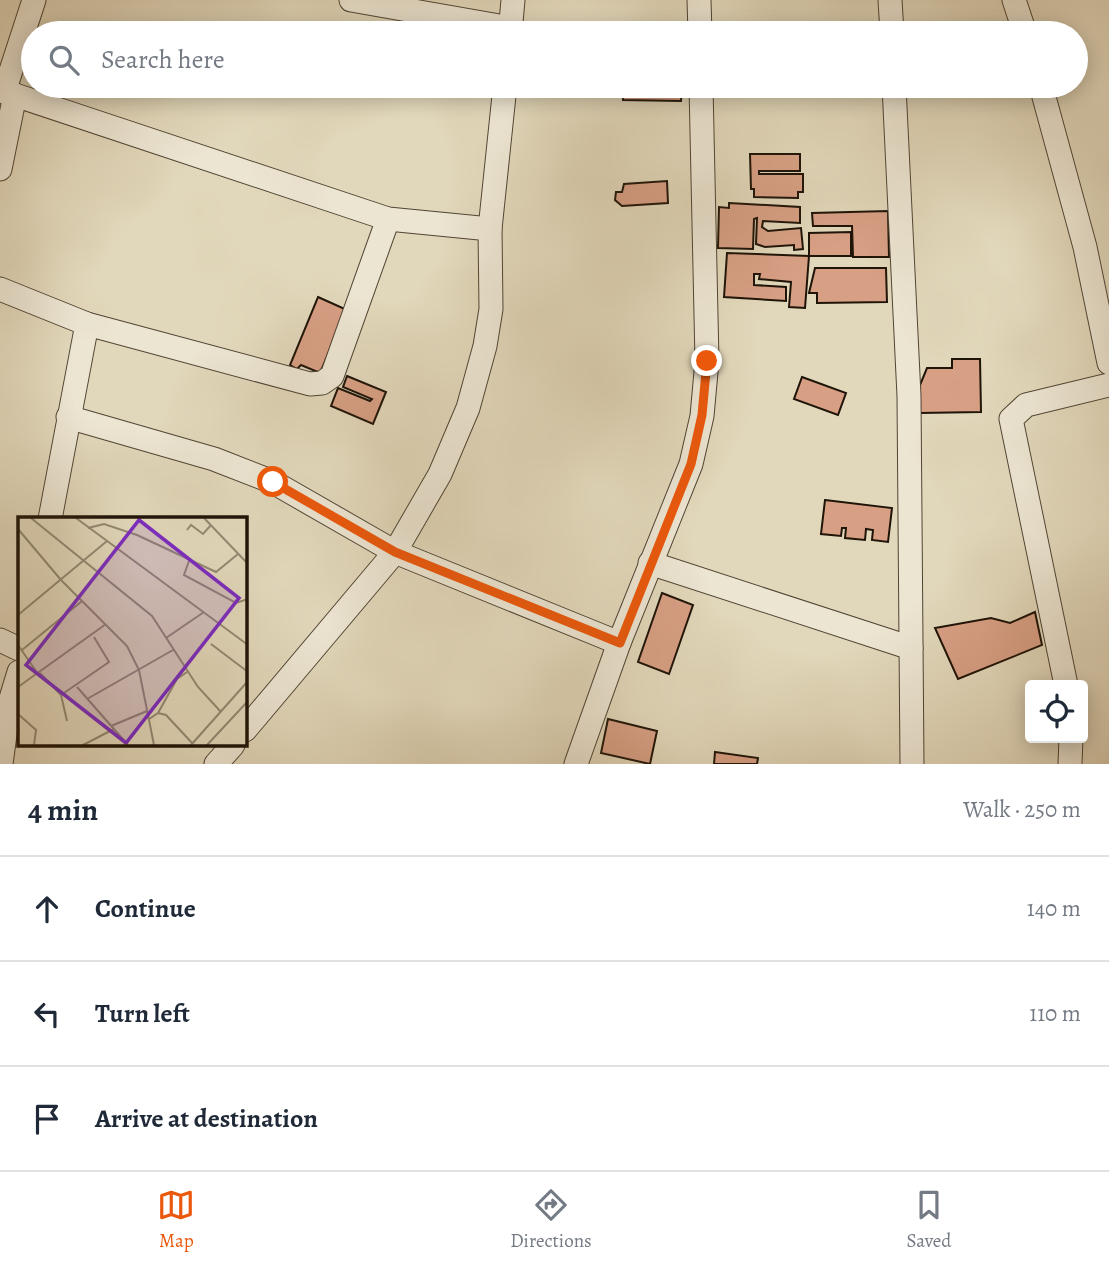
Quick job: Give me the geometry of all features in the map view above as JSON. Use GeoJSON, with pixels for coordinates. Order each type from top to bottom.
{"type":"FeatureCollection","features":[{"type":"Feature","properties":{"kind":"street"},"geometry":{"type":"LineString","coordinates":[[28,21],[34,0]]}},
{"type":"Feature","properties":{"kind":"street"},"geometry":{"type":"LineString","coordinates":[[351,0],[462,21]]}},
{"type":"Feature","properties":{"kind":"street"},"geometry":{"type":"LineString","coordinates":[[511,21],[513,0]]}},
{"type":"Feature","properties":{"kind":"street"},"geometry":{"type":"LineString","coordinates":[[699,0],[700,21]]}},
{"type":"Feature","properties":{"kind":"street"},"geometry":{"type":"LineString","coordinates":[[890,0],[891,21]]}},
{"type":"Feature","properties":{"kind":"street"},"geometry":{"type":"LineString","coordinates":[[1014,0],[1021,21]]}},
{"type":"Feature","properties":{"kind":"street"},"geometry":{"type":"LineString","coordinates":[[0,169],[7,92],[21,44]]}},
{"type":"Feature","properties":{"kind":"street"},"geometry":{"type":"LineString","coordinates":[[25,98],[388,219],[490,229]]}},
{"type":"Feature","properties":{"kind":"street"},"geometry":{"type":"LineString","coordinates":[[247,728],[395,552],[440,474],[471,395],[485,346],[491,310],[490,229],[504,98]]}},
{"type":"Feature","properties":{"kind":"street"},"geometry":{"type":"LineString","coordinates":[[576,764],[650,563],[691,464],[702,415],[707,361],[701,98]]}},
{"type":"Feature","properties":{"kind":"street"},"geometry":{"type":"LineString","coordinates":[[895,98],[909,396],[912,764]]}},
{"type":"Feature","properties":{"kind":"street"},"geometry":{"type":"LineString","coordinates":[[1044,98],[1085,247],[1109,363]]}},
{"type":"Feature","properties":{"kind":"street"},"geometry":{"type":"LineString","coordinates":[[0,289],[87,324],[310,383],[321,383],[332,376],[388,219]]}},
{"type":"Feature","properties":{"kind":"street"},"geometry":{"type":"LineString","coordinates":[[50,517],[87,324]]}},
{"type":"Feature","properties":{"kind":"street"},"geometry":{"type":"LineString","coordinates":[[1065,680],[1011,419],[1026,405],[1109,384]]}},
{"type":"Feature","properties":{"kind":"street"},"geometry":{"type":"LineString","coordinates":[[68,417],[214,459],[273,482],[395,552],[620,643]]}},
{"type":"Feature","properties":{"kind":"street"},"geometry":{"type":"LineString","coordinates":[[650,563],[911,648]]}},
{"type":"Feature","properties":{"kind":"street"},"geometry":{"type":"LineString","coordinates":[[0,640],[18,649]]}},
{"type":"Feature","properties":{"kind":"street"},"geometry":{"type":"LineString","coordinates":[[1,764],[5,704],[18,674]]}},
{"type":"Feature","properties":{"kind":"street"},"geometry":{"type":"LineString","coordinates":[[1070,764],[1071,743]]}},
{"type":"Feature","properties":{"kind":"street"},"geometry":{"type":"LineString","coordinates":[[216,764],[232,746]]}},
{"type":"Feature","properties":{"kind":"building"},"geometry":{"type":"Polygon","coordinates":[[[623,98],[681,98],[681,101],[623,98]]]}},
{"type":"Feature","properties":{"kind":"building"},"geometry":{"type":"Polygon","coordinates":[[[750,154],[800,154],[800,171],[759,171],[759,174],[803,174],[803,192],[798,192],[798,198],[754,197],[754,189],[751,189],[750,154]]]}},
{"type":"Feature","properties":{"kind":"building"},"geometry":{"type":"Polygon","coordinates":[[[667,181],[668,203],[622,206],[615,200],[616,192],[622,192],[624,184],[667,181]]]}},
{"type":"Feature","properties":{"kind":"building"},"geometry":{"type":"Polygon","coordinates":[[[729,203],[800,207],[800,223],[763,221],[762,227],[768,231],[801,228],[803,249],[794,250],[794,245],[765,247],[756,244],[757,218],[754,219],[753,249],[718,248],[719,207],[729,208],[729,203]]]}},
{"type":"Feature","properties":{"kind":"building"},"geometry":{"type":"Polygon","coordinates":[[[888,211],[889,257],[853,257],[852,226],[813,226],[812,213],[888,211]]]}},
{"type":"Feature","properties":{"kind":"building"},"geometry":{"type":"Polygon","coordinates":[[[851,232],[851,256],[809,256],[809,233],[851,232]]]}},
{"type":"Feature","properties":{"kind":"building"},"geometry":{"type":"Polygon","coordinates":[[[727,253],[809,256],[805,308],[789,307],[791,282],[759,279],[760,274],[754,274],[754,285],[786,287],[786,301],[724,297],[727,253]]]}},
{"type":"Feature","properties":{"kind":"building"},"geometry":{"type":"Polygon","coordinates":[[[815,268],[886,268],[887,302],[817,303],[817,293],[809,293],[815,268]]]}},
{"type":"Feature","properties":{"kind":"building"},"geometry":{"type":"Polygon","coordinates":[[[318,297],[347,310],[320,373],[301,365],[297,369],[290,365],[318,297]]]}},
{"type":"Feature","properties":{"kind":"building"},"geometry":{"type":"Polygon","coordinates":[[[952,359],[980,359],[981,412],[920,413],[920,385],[927,368],[952,368],[952,359]]]}},
{"type":"Feature","properties":{"kind":"building"},"geometry":{"type":"Polygon","coordinates":[[[347,376],[386,392],[373,424],[331,406],[338,388],[370,401],[372,399],[343,387],[347,376]]]}},
{"type":"Feature","properties":{"kind":"building"},"geometry":{"type":"Polygon","coordinates":[[[802,377],[846,393],[838,415],[794,399],[802,377]]]}},
{"type":"Feature","properties":{"kind":"building"},"geometry":{"type":"Polygon","coordinates":[[[825,500],[892,508],[888,542],[872,540],[873,530],[866,529],[865,540],[845,538],[846,528],[842,528],[841,536],[821,534],[825,500]]]}},
{"type":"Feature","properties":{"kind":"building"},"geometry":{"type":"Polygon","coordinates":[[[662,593],[693,605],[669,674],[638,662],[662,593]]]}},
{"type":"Feature","properties":{"kind":"building"},"geometry":{"type":"Polygon","coordinates":[[[1035,612],[1042,645],[958,679],[935,628],[991,618],[1010,623],[1035,612]]]}},
{"type":"Feature","properties":{"kind":"building"},"geometry":{"type":"Polygon","coordinates":[[[608,719],[657,731],[650,764],[601,753],[608,719]]]}},
{"type":"Feature","properties":{"kind":"building"},"geometry":{"type":"Polygon","coordinates":[[[715,752],[758,758],[757,764],[714,764],[715,752]]]}},
{"type":"Feature","properties":{"kind":"route"},"geometry":{"type":"LineString","coordinates":[[273,482],[395,552],[620,643],[691,464],[702,415],[707,361]]}}]}
